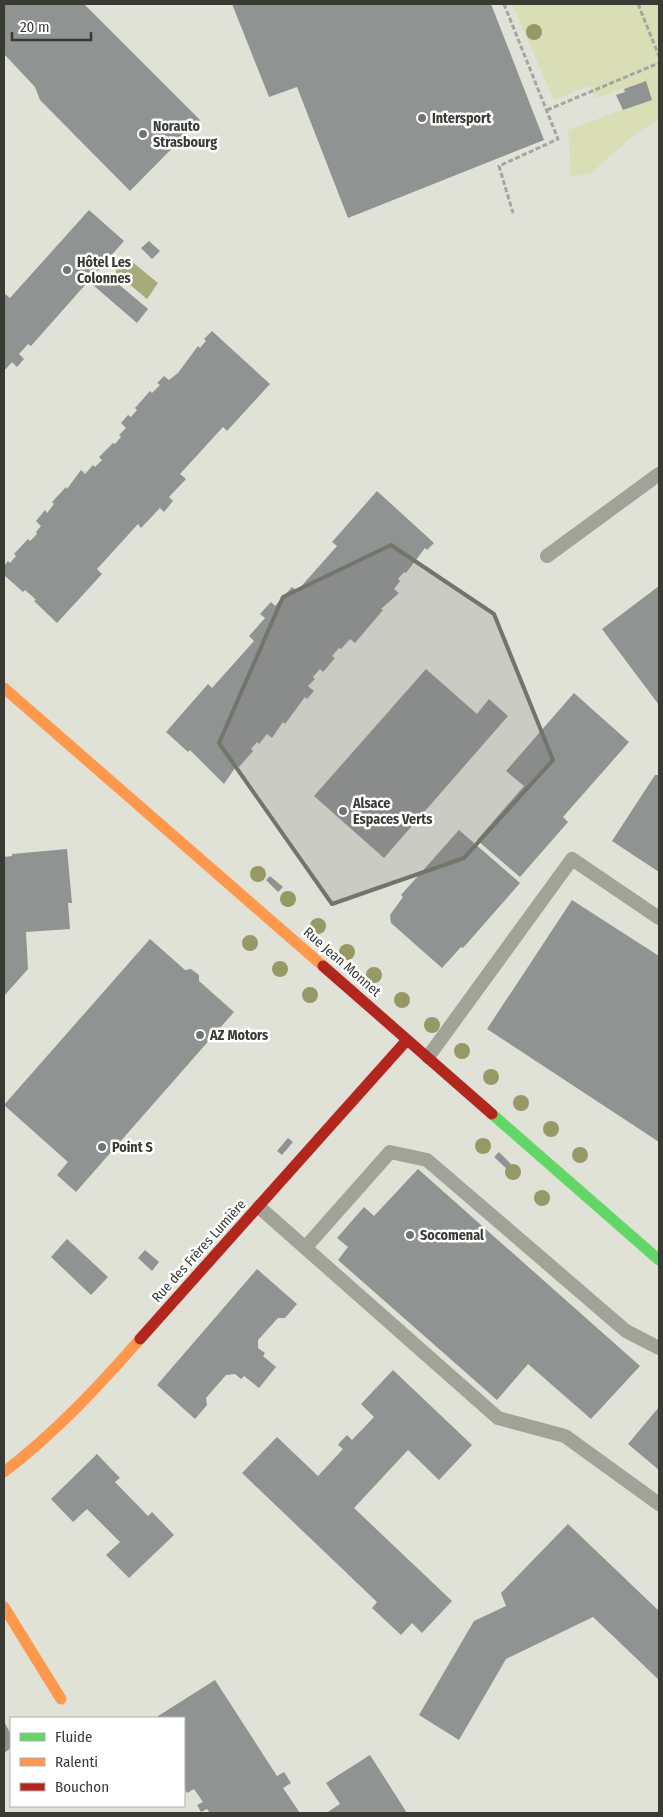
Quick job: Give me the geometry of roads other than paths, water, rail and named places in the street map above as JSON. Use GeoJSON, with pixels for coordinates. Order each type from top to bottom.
{"type":"FeatureCollection","features":[{"type":"Feature","properties":{"kind":"street","name":"Rue Jean Monnet"},"geometry":{"type":"LineString","coordinates":[[4,688],[659,1260]]}},
{"type":"Feature","properties":{"kind":"street","name":"Rue des Frères Lumière"},"geometry":{"type":"LineString","coordinates":[[4,1472],[37,1447],[94,1391],[407,1040]]}},
{"type":"Feature","properties":{"kind":"street"},"geometry":{"type":"LineString","coordinates":[[4,1607],[61,1699]]}},
{"type":"Feature","properties":{"kind":"lane"},"geometry":{"type":"LineString","coordinates":[[547,556],[659,474]]}},
{"type":"Feature","properties":{"kind":"lane"},"geometry":{"type":"LineString","coordinates":[[428,1057],[572,859],[659,918]]}},
{"type":"Feature","properties":{"kind":"lane"},"geometry":{"type":"LineString","coordinates":[[304,1248],[390,1152],[427,1160],[626,1330],[659,1348]]}},
{"type":"Feature","properties":{"kind":"lane"},"geometry":{"type":"LineString","coordinates":[[259,1207],[498,1418],[565,1436],[659,1504]]}},
{"type":"Feature","properties":{"kind":"place","name":"Intersport"},"geometry":{"type":"Point","coordinates":[422,118]}},
{"type":"Feature","properties":{"kind":"place","name":"Norauto Strasbourg"},"geometry":{"type":"Point","coordinates":[143,134]}},
{"type":"Feature","properties":{"kind":"place","name":"Hôtel Les Colonnes"},"geometry":{"type":"Point","coordinates":[67,270]}},
{"type":"Feature","properties":{"kind":"place","name":"Alsace Espaces Verts"},"geometry":{"type":"Point","coordinates":[343,811]}},
{"type":"Feature","properties":{"kind":"place","name":"AZ Motors"},"geometry":{"type":"Point","coordinates":[200,1035]}},
{"type":"Feature","properties":{"kind":"place","name":"Point S"},"geometry":{"type":"Point","coordinates":[102,1147]}},
{"type":"Feature","properties":{"kind":"place","name":"Socomenal"},"geometry":{"type":"Point","coordinates":[410,1235]}}]}
